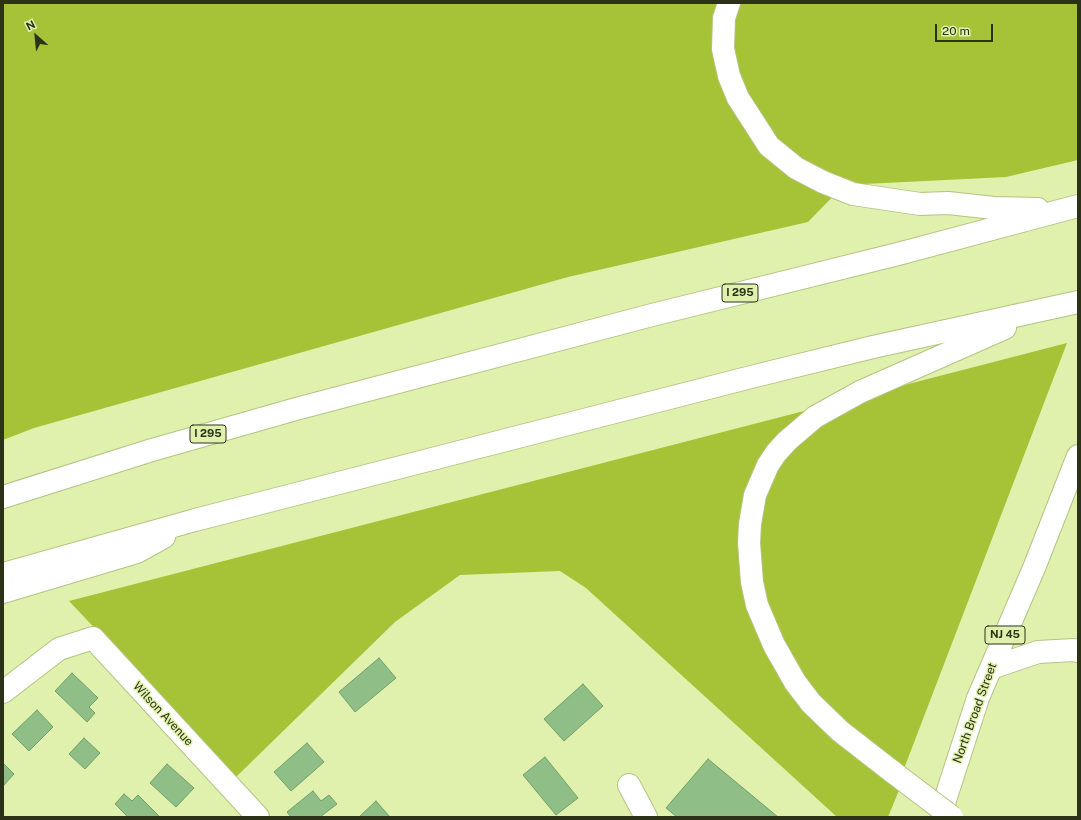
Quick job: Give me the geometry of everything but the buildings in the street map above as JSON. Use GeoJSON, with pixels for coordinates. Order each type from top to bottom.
{"type":"FeatureCollection","features":[{"type":"Feature","properties":{"kind":"main road"},"geometry":{"type":"LineString","coordinates":[[729,3],[724,18],[723,49],[729,76],[738,98],[769,146],[796,168],[823,182],[853,194],[920,204],[948,203],[994,208],[1072,208]]}},
{"type":"Feature","properties":{"kind":"main road","name":"I 295"},"geometry":{"type":"LineString","coordinates":[[3,497],[152,450],[415,377],[1072,208]]}},
{"type":"Feature","properties":{"kind":"main road"},"geometry":{"type":"LineString","coordinates":[[3,574],[195,520],[758,375],[873,347],[1078,302]]}},
{"type":"Feature","properties":{"kind":"main road"},"geometry":{"type":"LineString","coordinates":[[952,817],[840,731],[811,703],[795,682],[774,645],[758,605],[750,561],[750,524],[757,490],[768,465],[787,441],[815,417],[833,406],[895,376],[1050,309]]}},
{"type":"Feature","properties":{"kind":"main road"},"geometry":{"type":"LineString","coordinates":[[3,481],[260,409],[415,377]]}},
{"type":"Feature","properties":{"kind":"main road","name":"North Broad Street"},"geometry":{"type":"LineString","coordinates":[[942,817],[945,800],[976,706],[1071,478],[1078,456]]}},
{"type":"Feature","properties":{"kind":"main road"},"geometry":{"type":"LineString","coordinates":[[3,592],[137,552],[195,520]]}},
{"type":"Feature","properties":{"kind":"main road","name":"Wilson Avenue"},"geometry":{"type":"LineString","coordinates":[[3,692],[59,649],[93,638],[246,813]]}},
{"type":"Feature","properties":{"kind":"main road"},"geometry":{"type":"LineString","coordinates":[[991,668],[1038,652],[1078,651]]}},
{"type":"Feature","properties":{"kind":"main road"},"geometry":{"type":"LineString","coordinates":[[629,785],[646,817]]}},
{"type":"Feature","properties":{"kind":"green space"},"geometry":{"type":"Polygon","coordinates":[[[3,3],[1078,3],[1078,160],[1006,177],[844,185],[808,222],[568,277],[34,428],[3,440],[3,3]]]}},
{"type":"Feature","properties":{"kind":"green space"},"geometry":{"type":"Polygon","coordinates":[[[1067,343],[905,766],[902,783],[888,817],[837,817],[586,588],[560,571],[460,575],[395,622],[236,777],[69,601],[1067,343]]]}}]}
